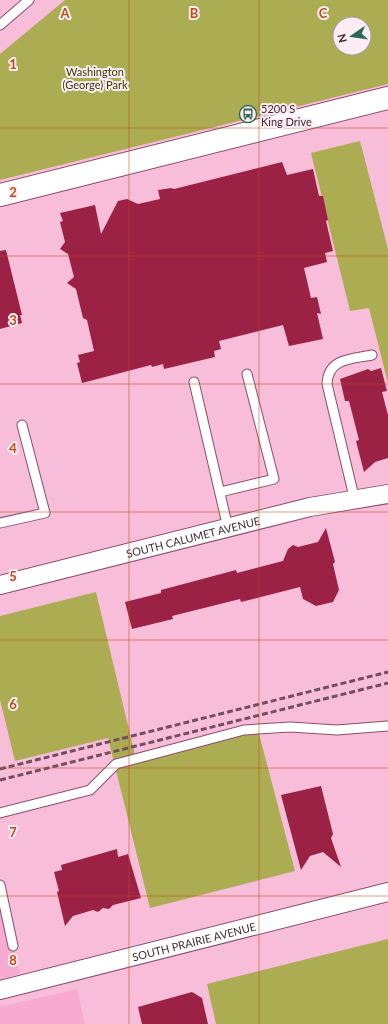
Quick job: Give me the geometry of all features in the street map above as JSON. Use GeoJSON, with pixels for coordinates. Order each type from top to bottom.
{"type":"FeatureCollection","features":[{"type":"Feature","properties":{"kind":"street"},"geometry":{"type":"LineString","coordinates":[[0,195],[388,98]]}},
{"type":"Feature","properties":{"kind":"street","name":"SOUTH CALUMET AVENUE"},"geometry":{"type":"LineString","coordinates":[[0,585],[310,507],[388,494]]}},
{"type":"Feature","properties":{"kind":"street","name":"SOUTH PRAIRIE AVENUE"},"geometry":{"type":"LineString","coordinates":[[0,990],[388,892]]}},
{"type":"Feature","properties":{"kind":"lane"},"geometry":{"type":"LineString","coordinates":[[0,24],[29,0]]}},
{"type":"Feature","properties":{"kind":"lane"},"geometry":{"type":"LineString","coordinates":[[355,500],[327,384],[328,375],[330,369],[338,362],[372,355]]}},
{"type":"Feature","properties":{"kind":"lane"},"geometry":{"type":"LineString","coordinates":[[220,492],[274,479],[247,374]]}},
{"type":"Feature","properties":{"kind":"lane"},"geometry":{"type":"LineString","coordinates":[[194,382],[228,528]]}},
{"type":"Feature","properties":{"kind":"lane"},"geometry":{"type":"LineString","coordinates":[[0,523],[45,513],[22,425]]}},
{"type":"Feature","properties":{"kind":"lane"},"geometry":{"type":"LineString","coordinates":[[0,813],[90,790],[116,764],[244,730],[290,727],[337,730],[388,726]]}},
{"type":"Feature","properties":{"kind":"lane"},"geometry":{"type":"LineString","coordinates":[[0,885],[13,946]]}},
{"type":"Feature","properties":{"kind":"shaded area"},"geometry":{"type":"Polygon","coordinates":[[[0,895],[20,974],[0,979],[0,895]]]}},
{"type":"Feature","properties":{"kind":"shaded area"},"geometry":{"type":"Polygon","coordinates":[[[77,989],[85,1024],[0,1024],[0,1007],[77,989]]]}},
{"type":"Feature","properties":{"kind":"green space","name":"Washington (George) Park"},"geometry":{"type":"Polygon","coordinates":[[[65,0],[388,0],[388,84],[0,180],[0,54],[65,0]]]}},
{"type":"Feature","properties":{"kind":"green space"},"geometry":{"type":"Polygon","coordinates":[[[360,141],[388,249],[388,383],[369,308],[350,311],[311,153],[360,141]]]}},
{"type":"Feature","properties":{"kind":"green space"},"geometry":{"type":"Polygon","coordinates":[[[96,592],[136,759],[257,726],[295,871],[150,908],[108,738],[15,761],[0,700],[0,616],[96,592]]]}},
{"type":"Feature","properties":{"kind":"green space"},"geometry":{"type":"Polygon","coordinates":[[[388,939],[388,1024],[216,1024],[207,984],[388,939]]]}},
{"type":"Feature","properties":{"kind":"building"},"geometry":{"type":"Polygon","coordinates":[[[282,162],[287,175],[313,169],[319,196],[323,196],[328,220],[326,221],[333,251],[325,253],[327,262],[304,268],[311,298],[317,297],[321,314],[317,313],[323,339],[289,346],[283,325],[219,341],[221,349],[214,351],[215,357],[164,369],[163,364],[152,367],[151,365],[82,383],[77,363],[80,362],[78,355],[94,351],[87,320],[83,318],[76,289],[67,283],[74,277],[68,254],[60,249],[65,242],[60,222],[63,221],[60,213],[95,205],[101,234],[118,201],[127,199],[138,204],[160,199],[158,190],[174,189],[282,162]]]}},
{"type":"Feature","properties":{"kind":"building"},"geometry":{"type":"Polygon","coordinates":[[[6,250],[22,315],[20,315],[22,323],[0,329],[0,251],[6,250]]]}},
{"type":"Feature","properties":{"kind":"building"},"geometry":{"type":"Polygon","coordinates":[[[381,368],[387,391],[382,392],[388,415],[388,458],[375,462],[364,472],[356,441],[359,440],[349,401],[345,401],[340,379],[368,369],[371,371],[381,368]]]}},
{"type":"Feature","properties":{"kind":"building"},"geometry":{"type":"Polygon","coordinates":[[[326,528],[335,562],[333,564],[339,590],[333,602],[316,606],[303,599],[300,587],[241,602],[240,599],[172,616],[173,619],[132,629],[125,602],[161,593],[161,590],[236,570],[237,573],[283,561],[288,549],[293,545],[298,547],[318,542],[326,528]]]}},
{"type":"Feature","properties":{"kind":"building"},"geometry":{"type":"Polygon","coordinates":[[[321,786],[333,834],[331,838],[341,867],[323,852],[310,856],[301,870],[281,795],[321,786]]]}},
{"type":"Feature","properties":{"kind":"building"},"geometry":{"type":"Polygon","coordinates":[[[117,849],[118,857],[128,854],[141,898],[113,905],[109,909],[103,908],[98,912],[93,910],[73,916],[65,926],[54,872],[62,870],[61,865],[117,849]]]}},
{"type":"Feature","properties":{"kind":"building"},"geometry":{"type":"Polygon","coordinates":[[[192,992],[202,998],[208,1024],[142,1024],[138,1007],[192,992]]]}},
{"type":"Feature","properties":{"kind":"railway"},"geometry":{"type":"LineString","coordinates":[[0,769],[388,672]]}},
{"type":"Feature","properties":{"kind":"railway"},"geometry":{"type":"LineString","coordinates":[[0,780],[388,683]]}},
{"type":"Feature","properties":{"kind":"place","name":"5200 S King Drive"},"geometry":{"type":"Point","coordinates":[248,114]}}]}
